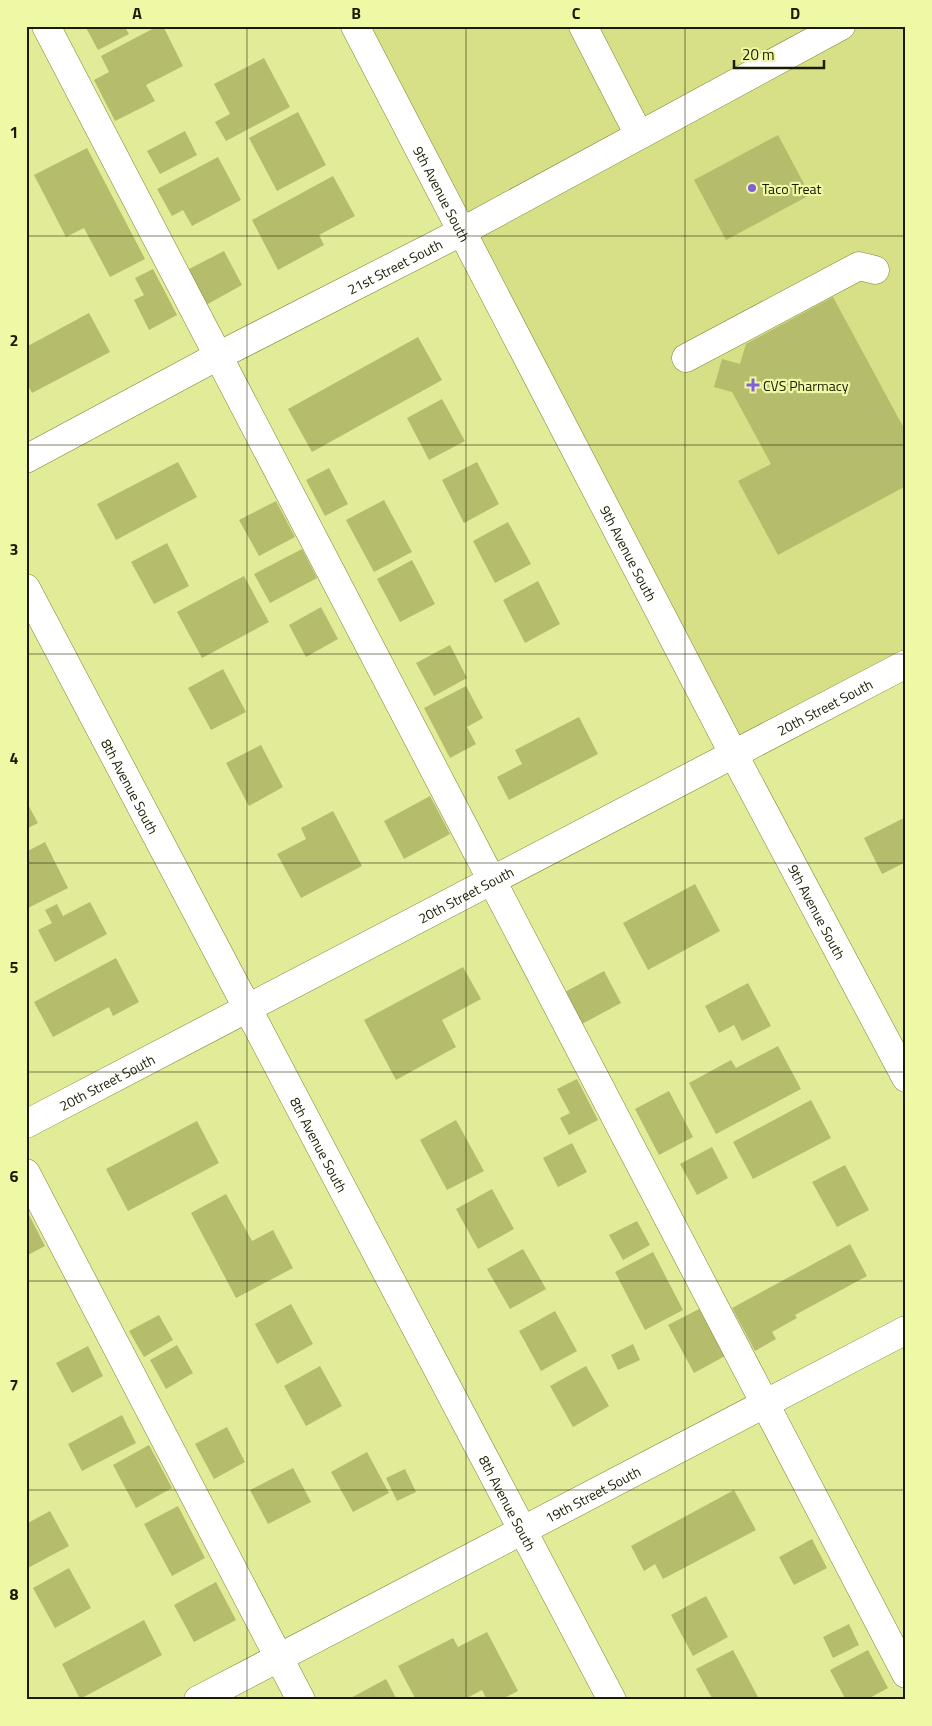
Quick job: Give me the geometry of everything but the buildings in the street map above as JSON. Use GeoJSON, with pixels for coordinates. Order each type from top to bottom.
{"type":"FeatureCollection","features":[{"type":"Feature","properties":{"kind":"street"},"geometry":{"type":"LineString","coordinates":[[46,26],[493,879],[906,1674]]}},
{"type":"Feature","properties":{"kind":"street","name":"9th Avenue South"},"geometry":{"type":"LineString","coordinates":[[355,26],[733,753],[906,1078]]}},
{"type":"Feature","properties":{"kind":"street"},"geometry":{"type":"LineString","coordinates":[[583,26],[639,135]]}},
{"type":"Feature","properties":{"kind":"street","name":"21st Street South"},"geometry":{"type":"LineString","coordinates":[[26,459],[218,356],[463,231],[841,26]]}},
{"type":"Feature","properties":{"kind":"street"},"geometry":{"type":"LineString","coordinates":[[686,358],[859,266],[875,270]]}},
{"type":"Feature","properties":{"kind":"street","name":"8th Avenue South"},"geometry":{"type":"LineString","coordinates":[[26,588],[612,1700]]}},
{"type":"Feature","properties":{"kind":"street","name":"20th Street South"},"geometry":{"type":"LineString","coordinates":[[26,1124],[906,664]]}},
{"type":"Feature","properties":{"kind":"street"},"geometry":{"type":"LineString","coordinates":[[26,1173],[301,1700]]}},
{"type":"Feature","properties":{"kind":"street","name":"19th Street South"},"geometry":{"type":"LineString","coordinates":[[198,1700],[906,1330]]}},
{"type":"Feature","properties":{"kind":"shaded area"},"geometry":{"type":"Polygon","coordinates":[[[355,26],[906,26],[906,664],[733,753],[355,26]]]}},
{"type":"Feature","properties":{"kind":"place","name":"Taco Treat"},"geometry":{"type":"Point","coordinates":[752,188]}},
{"type":"Feature","properties":{"kind":"place","name":"CVS Pharmacy"},"geometry":{"type":"Point","coordinates":[753,385]}}]}
